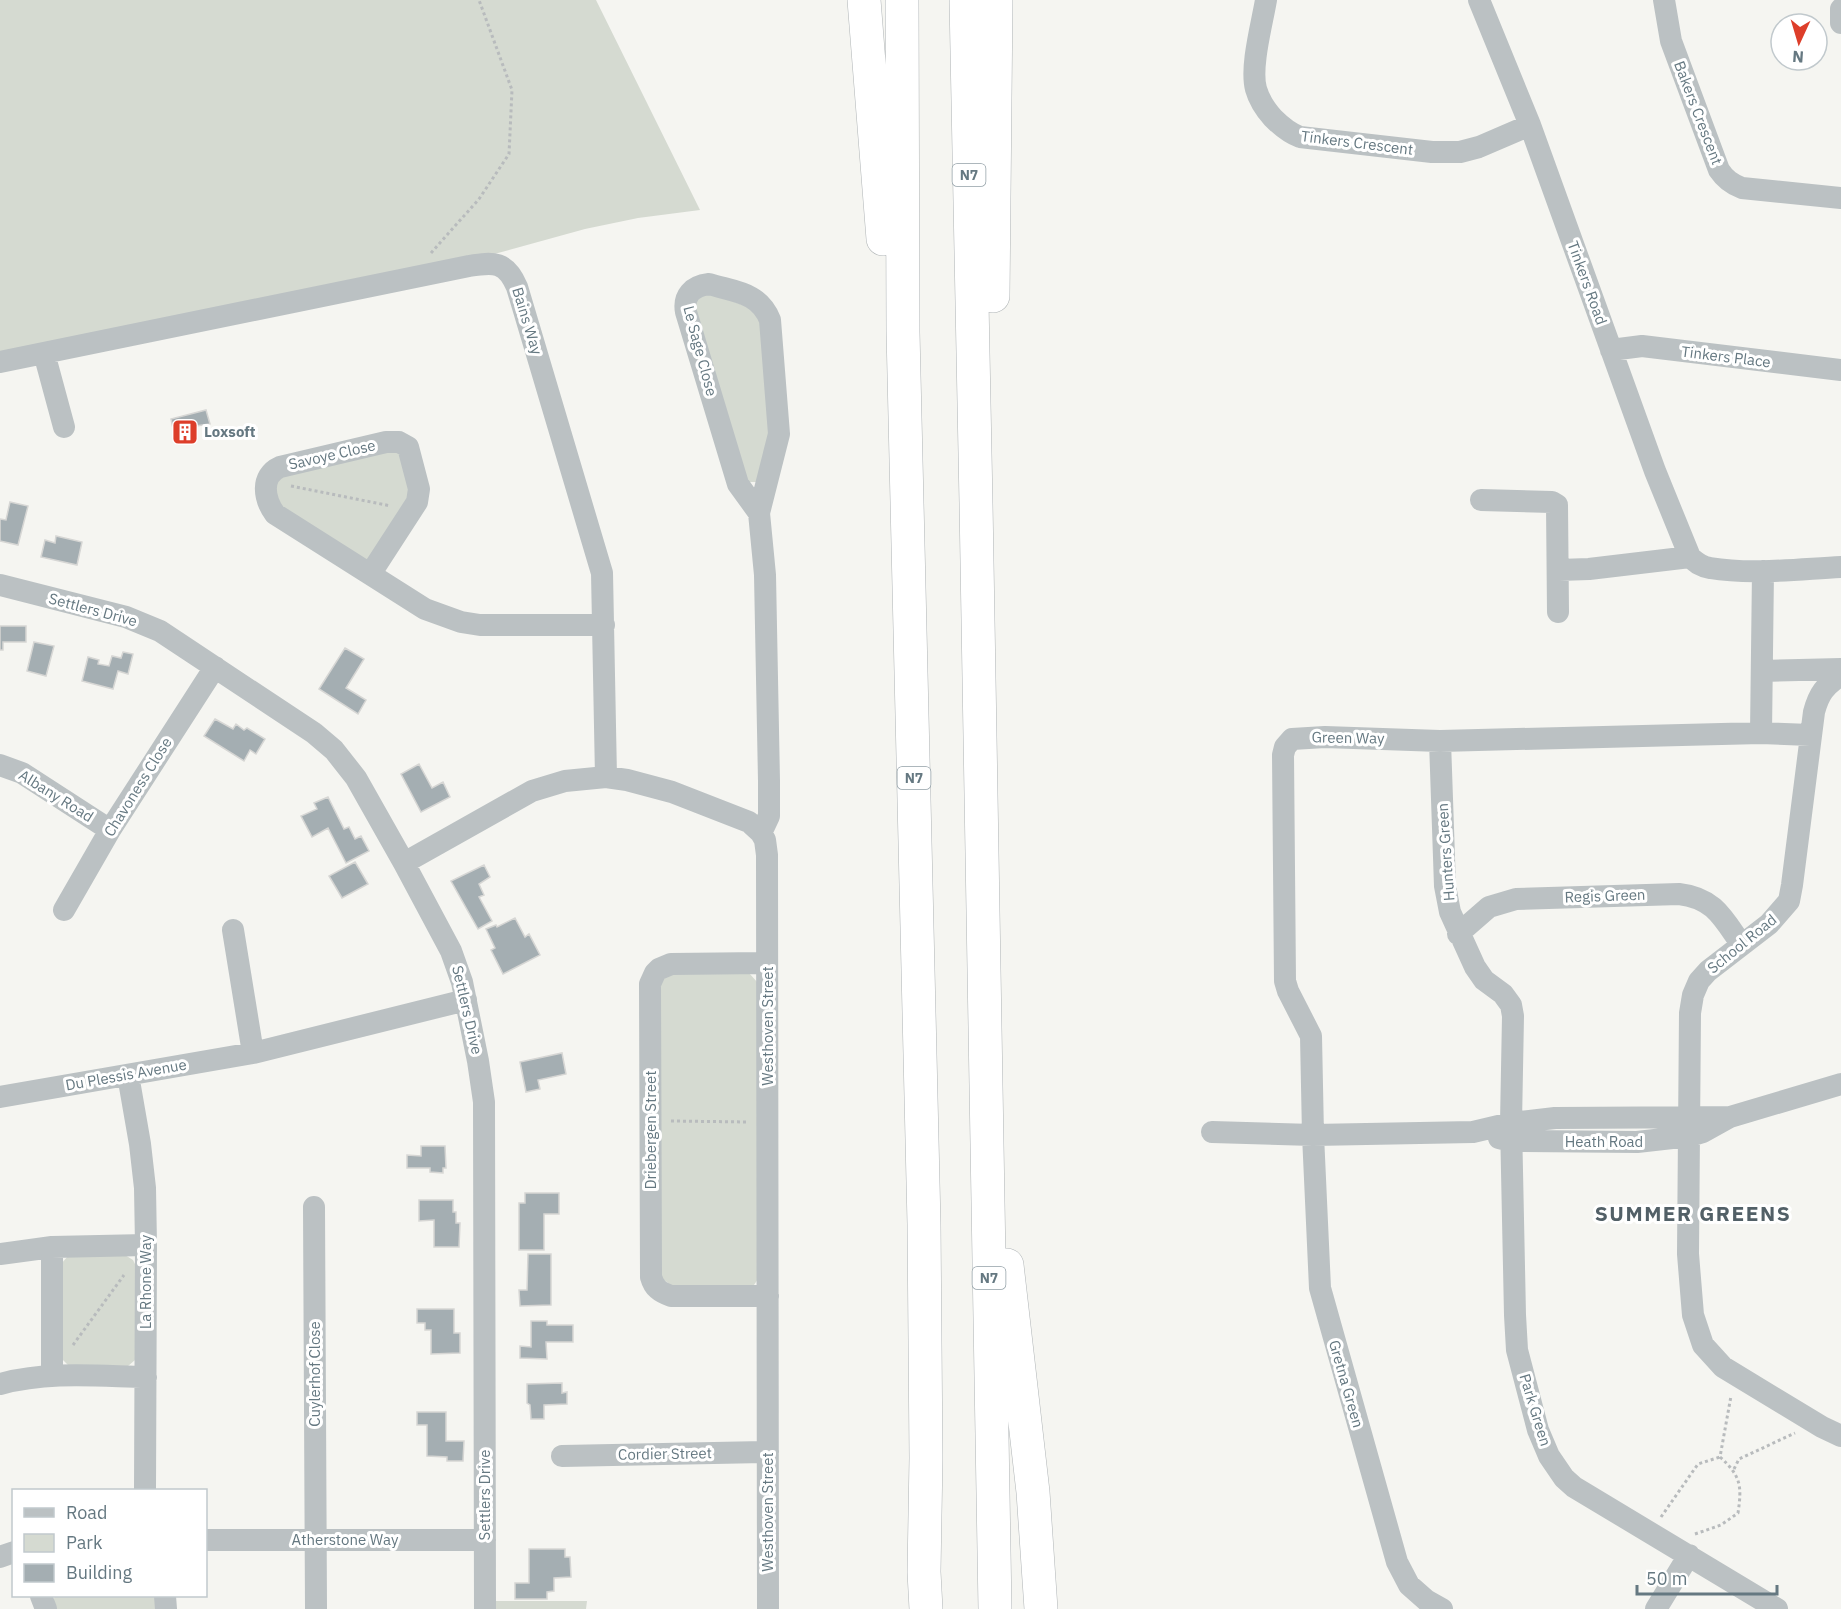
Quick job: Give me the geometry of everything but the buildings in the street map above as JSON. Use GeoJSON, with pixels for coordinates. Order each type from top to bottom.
{"type":"FeatureCollection","features":[{"type":"Feature","properties":{"kind":"highway"},"geometry":{"type":"LineString","coordinates":[[864,0],[888,298],[892,318],[903,332]]}},
{"type":"Feature","properties":{"kind":"highway","name":"N7"},"geometry":{"type":"LineString","coordinates":[[902,0],[903,332],[924,1224],[926,1458],[924,1572],[926,1609]]}},
{"type":"Feature","properties":{"kind":"highway","name":"N7"},"geometry":{"type":"LineString","coordinates":[[966,0],[994,1609]]}},
{"type":"Feature","properties":{"kind":"highway"},"geometry":{"type":"LineString","coordinates":[[976,503],[987,490],[992,474],[996,0]]}},
{"type":"Feature","properties":{"kind":"highway"},"geometry":{"type":"LineString","coordinates":[[985,1067],[1032,1480],[1041,1609]]}},
{"type":"Feature","properties":{"kind":"highway"},"geometry":{"type":"LineString","coordinates":[[918,1609],[924,1572]]}},
{"type":"Feature","properties":{"kind":"street","name":"Tinkers Crescent"},"geometry":{"type":"LineString","coordinates":[[1266,0],[1254,73],[1256,90],[1266,110],[1279,124],[1293,134],[1300,137],[1432,152],[1460,152],[1479,147],[1530,125]]}},
{"type":"Feature","properties":{"kind":"street","name":"Tinkers Road"},"geometry":{"type":"LineString","coordinates":[[1479,0],[1530,125],[1655,471],[1694,560]]}},
{"type":"Feature","properties":{"kind":"street","name":"Bakers Crescent"},"geometry":{"type":"LineString","coordinates":[[1664,0],[1671,41],[1719,170],[1724,177],[1732,184],[1742,188],[1841,198]]}},
{"type":"Feature","properties":{"kind":"street"},"geometry":{"type":"LineString","coordinates":[[1841,9],[1841,23]]}},
{"type":"Feature","properties":{"kind":"street","name":"Bains Way"},"geometry":{"type":"LineString","coordinates":[[0,362],[482,264],[506,267],[513,277],[599,559],[604,588],[606,777]]}},
{"type":"Feature","properties":{"kind":"street","name":"Le Sage Close"},"geometry":{"type":"LineString","coordinates":[[759,513],[738,484],[686,312],[687,295],[702,285],[709,284],[748,296],[759,302],[766,310],[770,320],[779,434],[759,513],[765,575],[769,781],[769,816],[761,833]]}},
{"type":"Feature","properties":{"kind":"street","name":"Tinkers Place"},"geometry":{"type":"LineString","coordinates":[[1611,350],[1642,346],[1841,370]]}},
{"type":"Feature","properties":{"kind":"street"},"geometry":{"type":"LineString","coordinates":[[44,353],[64,427]]}},
{"type":"Feature","properties":{"kind":"street","name":"Savoye Close"},"geometry":{"type":"LineString","coordinates":[[267,481],[274,470],[280,467],[386,442],[405,444],[410,451],[419,489],[417,502],[371,573]]}},
{"type":"Feature","properties":{"kind":"street"},"geometry":{"type":"LineString","coordinates":[[267,481],[266,498],[275,514],[425,609],[460,622],[480,625],[604,625]]}},
{"type":"Feature","properties":{"kind":"street"},"geometry":{"type":"LineString","coordinates":[[1481,500],[1555,503],[1558,507],[1558,612]]}},
{"type":"Feature","properties":{"kind":"street"},"geometry":{"type":"LineString","coordinates":[[1558,570],[1694,560],[1709,568],[1763,571],[1841,567]]}},
{"type":"Feature","properties":{"kind":"street"},"geometry":{"type":"LineString","coordinates":[[1761,733],[1763,571]]}},
{"type":"Feature","properties":{"kind":"street","name":"Settlers Drive"},"geometry":{"type":"LineString","coordinates":[[0,585],[136,620],[160,631],[305,726],[334,750],[356,778],[455,960],[480,1068],[484,1102],[485,1609]]}},
{"type":"Feature","properties":{"kind":"street","name":"Chavoness Close"},"geometry":{"type":"LineString","coordinates":[[64,910],[110,830],[215,667]]}},
{"type":"Feature","properties":{"kind":"street"},"geometry":{"type":"LineString","coordinates":[[1762,671],[1841,669]]}},
{"type":"Feature","properties":{"kind":"street","name":"School Road"},"geometry":{"type":"LineString","coordinates":[[1841,675],[1827,685],[1818,698],[1810,735],[1789,901],[1769,924],[1708,971],[1699,981],[1693,995],[1690,1013],[1688,1254],[1693,1315],[1703,1345],[1723,1367],[1841,1436]]}},
{"type":"Feature","properties":{"kind":"street","name":"Green Way"},"geometry":{"type":"LineString","coordinates":[[1313,1135],[1311,1036],[1288,992],[1285,981],[1283,755],[1285,747],[1292,739],[1440,741],[1761,733],[1810,735]]}},
{"type":"Feature","properties":{"kind":"street","name":"Hunters Green"},"geometry":{"type":"LineString","coordinates":[[1440,741],[1445,885],[1450,912],[1458,934],[1475,967],[1484,980],[1503,994],[1511,1005],[1513,1016],[1511,1132]]}},
{"type":"Feature","properties":{"kind":"street","name":"Albany Road"},"geometry":{"type":"LineString","coordinates":[[0,765],[22,773],[110,830]]}},
{"type":"Feature","properties":{"kind":"street"},"geometry":{"type":"LineString","coordinates":[[404,863],[532,791],[565,781],[606,777],[672,792],[749,822],[761,833]]}},
{"type":"Feature","properties":{"kind":"street","name":"Westhoven Street"},"geometry":{"type":"LineString","coordinates":[[761,833],[767,847],[768,1609]]}},
{"type":"Feature","properties":{"kind":"street","name":"Regis Green"},"geometry":{"type":"LineString","coordinates":[[1458,934],[1489,907],[1516,899],[1679,894],[1693,895],[1709,903],[1717,910],[1741,944]]}},
{"type":"Feature","properties":{"kind":"street"},"geometry":{"type":"LineString","coordinates":[[233,930],[253,1053]]}},
{"type":"Feature","properties":{"kind":"street","name":"Driebergen Street"},"geometry":{"type":"LineString","coordinates":[[767,963],[680,963],[663,966],[655,973],[650,984],[651,1277],[653,1285],[658,1291],[671,1296],[768,1296]]}},
{"type":"Feature","properties":{"kind":"street","name":"Du Plessis Avenue"},"geometry":{"type":"LineString","coordinates":[[0,1097],[253,1053],[466,1000]]}},
{"type":"Feature","properties":{"kind":"street","name":"La Rhone Way"},"geometry":{"type":"LineString","coordinates":[[128,1075],[145,1188],[144,1489]]}},
{"type":"Feature","properties":{"kind":"street","name":"Heath Road"},"geometry":{"type":"LineString","coordinates":[[1212,1132],[1313,1135],[1511,1132],[1555,1118],[1690,1127],[1730,1118],[1841,1084]]}},
{"type":"Feature","properties":{"kind":"street","name":"Park Green"},"geometry":{"type":"LineString","coordinates":[[1511,1132],[1517,1350],[1538,1430],[1549,1456],[1569,1483],[1778,1609]]}},
{"type":"Feature","properties":{"kind":"street","name":"Gretna Green"},"geometry":{"type":"LineString","coordinates":[[1313,1135],[1318,1278],[1322,1296],[1397,1562],[1409,1585],[1426,1600],[1442,1609]]}},
{"type":"Feature","properties":{"kind":"street","name":"Cuylerhof Close"},"geometry":{"type":"LineString","coordinates":[[314,1207],[316,1609]]}},
{"type":"Feature","properties":{"kind":"street"},"geometry":{"type":"LineString","coordinates":[[0,1254],[52,1247],[146,1245]]}},
{"type":"Feature","properties":{"kind":"street"},"geometry":{"type":"LineString","coordinates":[[52,1247],[52,1374]]}},
{"type":"Feature","properties":{"kind":"street"},"geometry":{"type":"LineString","coordinates":[[0,1383],[52,1374],[146,1377]]}},
{"type":"Feature","properties":{"kind":"street","name":"Cordier Street"},"geometry":{"type":"LineString","coordinates":[[562,1456],[768,1452]]}},
{"type":"Feature","properties":{"kind":"street","name":"Atherstone Way"},"geometry":{"type":"LineString","coordinates":[[207,1540],[485,1540]]}},
{"type":"Feature","properties":{"kind":"street"},"geometry":{"type":"LineString","coordinates":[[1656,1609],[1680,1550]]}},
{"type":"Feature","properties":{"kind":"path"},"geometry":{"type":"LineString","coordinates":[[415,277],[432,252],[479,199],[509,154],[512,90],[479,0]]}},
{"type":"Feature","properties":{"kind":"path"},"geometry":{"type":"LineString","coordinates":[[267,481],[413,510]]}},
{"type":"Feature","properties":{"kind":"path"},"geometry":{"type":"LineString","coordinates":[[651,1121],[768,1122]]}},
{"type":"Feature","properties":{"kind":"path"},"geometry":{"type":"LineString","coordinates":[[52,1374],[146,1245]]}},
{"type":"Feature","properties":{"kind":"path"},"geometry":{"type":"LineString","coordinates":[[1720,1458],[1732,1388],[1738,1376]]}},
{"type":"Feature","properties":{"kind":"path"},"geometry":{"type":"LineString","coordinates":[[1734,1469],[1739,1459],[1807,1427],[1811,1420]]}},
{"type":"Feature","properties":{"kind":"path"},"geometry":{"type":"LineString","coordinates":[[1650,1533],[1698,1464],[1720,1458]]}},
{"type":"Feature","properties":{"kind":"path"},"geometry":{"type":"LineString","coordinates":[[1680,1550],[1738,1513],[1741,1490],[1734,1469],[1720,1458]]}},
{"type":"Feature","properties":{"kind":"green space"},"geometry":{"type":"Polygon","coordinates":[[[0,0],[596,0],[700,210],[638,218],[585,229],[498,253],[0,355],[0,0]]]}},
{"type":"Feature","properties":{"kind":"green space"},"geometry":{"type":"Polygon","coordinates":[[[707,292],[759,311],[773,428],[757,482],[748,482],[694,303],[707,292]]]}},
{"type":"Feature","properties":{"kind":"green space"},"geometry":{"type":"Polygon","coordinates":[[[390,449],[400,452],[413,489],[367,562],[281,510],[272,495],[278,477],[390,449]]]}},
{"type":"Feature","properties":{"kind":"green space"},"geometry":{"type":"Polygon","coordinates":[[[671,972],[749,973],[758,983],[758,1279],[754,1285],[747,1288],[675,1288],[660,1277],[659,987],[661,981],[671,972]]]}},
{"type":"Feature","properties":{"kind":"green space"},"geometry":{"type":"Polygon","coordinates":[[[125,1255],[133,1260],[136,1266],[135,1360],[128,1366],[69,1366],[60,1357],[61,1264],[68,1256],[125,1255]]]}},
{"type":"Feature","properties":{"kind":"green space"},"geometry":{"type":"Polygon","coordinates":[[[55,1597],[159,1597],[159,1609],[50,1609],[55,1597]]]}},
{"type":"Feature","properties":{"kind":"green space"},"geometry":{"type":"Polygon","coordinates":[[[493,1601],[587,1601],[586,1609],[493,1609],[493,1601]]]}},
{"type":"Feature","properties":{"kind":"place","name":"Loxsoft"},"geometry":{"type":"Point","coordinates":[185,432]}},
{"type":"Feature","properties":{"kind":"district","name":"SUMMER GREENS"},"geometry":{"type":"Point","coordinates":[1693,1214]}}]}
